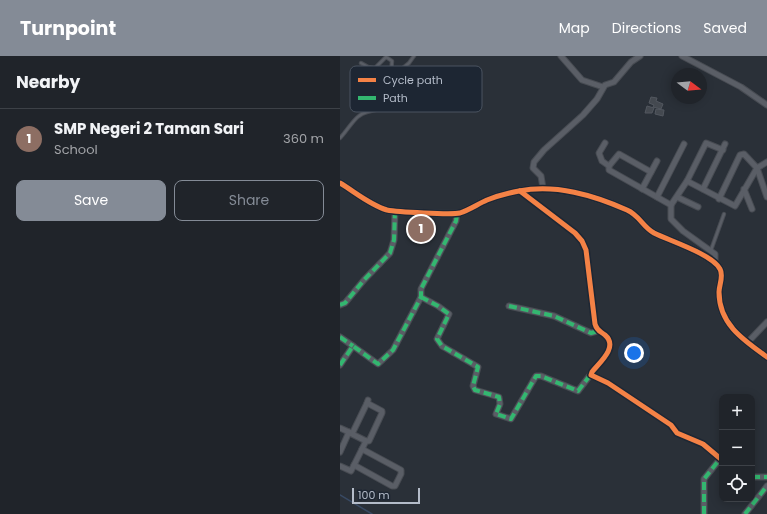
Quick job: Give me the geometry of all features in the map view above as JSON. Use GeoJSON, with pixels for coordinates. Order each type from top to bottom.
{"type":"FeatureCollection","features":[{"type":"Feature","properties":{"kind":"street"},"geometry":{"type":"LineString","coordinates":[[561,56],[582,80],[603,87]]}},
{"type":"Feature","properties":{"kind":"street"},"geometry":{"type":"LineString","coordinates":[[543,188],[541,176],[533,168],[534,162],[544,150],[583,115],[597,99],[606,84],[614,82],[631,62],[640,56]]}},
{"type":"Feature","properties":{"kind":"street"},"geometry":{"type":"LineString","coordinates":[[682,56],[741,87],[767,105]]}},
{"type":"Feature","properties":{"kind":"street"},"geometry":{"type":"LineString","coordinates":[[605,143],[599,153],[602,161],[609,166],[610,170],[671,206]]}},
{"type":"Feature","properties":{"kind":"street"},"geometry":{"type":"LineString","coordinates":[[715,262],[716,257],[710,250],[675,225],[671,219],[671,206],[687,181],[706,143],[723,150]]}},
{"type":"Feature","properties":{"kind":"street"},"geometry":{"type":"LineString","coordinates":[[657,197],[684,144]]}},
{"type":"Feature","properties":{"kind":"street"},"geometry":{"type":"LineString","coordinates":[[703,189],[725,144]]}},
{"type":"Feature","properties":{"kind":"street"},"geometry":{"type":"LineString","coordinates":[[609,166],[619,154],[651,172]]}},
{"type":"Feature","properties":{"kind":"street"},"geometry":{"type":"LineString","coordinates":[[719,198],[741,154],[744,154],[757,168],[767,197]]}},
{"type":"Feature","properties":{"kind":"street"},"geometry":{"type":"LineString","coordinates":[[642,189],[657,160]]}},
{"type":"Feature","properties":{"kind":"street"},"geometry":{"type":"LineString","coordinates":[[687,181],[734,206],[757,168],[767,162]]}},
{"type":"Feature","properties":{"kind":"street"},"geometry":{"type":"LineString","coordinates":[[340,183],[378,206],[395,211],[458,213],[497,196],[543,188],[564,190],[628,210],[639,217],[647,228],[655,233],[688,247],[715,262],[721,271],[719,291],[722,312],[740,337],[767,357]]}},
{"type":"Feature","properties":{"kind":"street"},"geometry":{"type":"LineString","coordinates":[[744,189],[752,209]]}},
{"type":"Feature","properties":{"kind":"street"},"geometry":{"type":"LineString","coordinates":[[421,297],[449,314],[437,339],[442,346],[478,367],[473,386],[475,390],[499,397],[500,404],[496,414],[511,419],[536,376],[541,376],[578,391],[607,354],[610,346],[607,336],[598,331],[594,324],[586,250],[582,241],[575,233],[520,191]]}},
{"type":"Feature","properties":{"kind":"street"},"geometry":{"type":"LineString","coordinates":[[677,197],[698,207]]}},
{"type":"Feature","properties":{"kind":"street"},"geometry":{"type":"LineString","coordinates":[[340,305],[345,303],[390,252],[394,240],[395,211]]}},
{"type":"Feature","properties":{"kind":"street"},"geometry":{"type":"LineString","coordinates":[[340,337],[368,355],[375,363],[380,363],[393,350],[421,297],[420,289],[456,221],[458,213]]}},
{"type":"Feature","properties":{"kind":"street"},"geometry":{"type":"LineString","coordinates":[[509,306],[554,316],[591,333],[598,331]]}},
{"type":"Feature","properties":{"kind":"street"},"geometry":{"type":"LineString","coordinates":[[748,342],[767,322]]}},
{"type":"Feature","properties":{"kind":"street"},"geometry":{"type":"LineString","coordinates":[[340,365],[342,355],[353,346]]}},
{"type":"Feature","properties":{"kind":"street"},"geometry":{"type":"LineString","coordinates":[[591,374],[608,383],[672,425],[677,433],[704,444],[719,458]]}},
{"type":"Feature","properties":{"kind":"street"},"geometry":{"type":"LineString","coordinates":[[340,452],[368,401],[383,412],[369,441],[366,441],[351,472],[340,466]]}},
{"type":"Feature","properties":{"kind":"street"},"geometry":{"type":"LineString","coordinates":[[340,428],[366,441]]}},
{"type":"Feature","properties":{"kind":"street"},"geometry":{"type":"LineString","coordinates":[[354,465],[392,486],[395,486],[401,474],[401,470],[362,449]]}},
{"type":"Feature","properties":{"kind":"street"},"geometry":{"type":"LineString","coordinates":[[704,514],[704,479],[719,462]]}},
{"type":"Feature","properties":{"kind":"street"},"geometry":{"type":"LineString","coordinates":[[755,477],[767,477]]}},
{"type":"Feature","properties":{"kind":"street"},"geometry":{"type":"LineString","coordinates":[[745,514],[767,486]]}},
{"type":"Feature","properties":{"kind":"lane"},"geometry":{"type":"LineString","coordinates":[[406,66],[414,56]]}},
{"type":"Feature","properties":{"kind":"lane"},"geometry":{"type":"LineString","coordinates":[[377,66],[386,57],[392,61],[392,66]]}},
{"type":"Feature","properties":{"kind":"lane"},"geometry":{"type":"LineString","coordinates":[[361,63],[366,66]]}},
{"type":"Feature","properties":{"kind":"lane"},"geometry":{"type":"LineString","coordinates":[[340,138],[358,116],[367,112]]}},
{"type":"Feature","properties":{"kind":"lane"},"geometry":{"type":"LineString","coordinates":[[710,250],[724,214]]}},
{"type":"Feature","properties":{"kind":"building"},"geometry":{"type":"Polygon","coordinates":[[[651,97],[657,98],[656,101],[663,104],[661,109],[653,107],[654,105],[649,103],[651,97]]]}},
{"type":"Feature","properties":{"kind":"building"},"geometry":{"type":"Polygon","coordinates":[[[647,106],[654,108],[652,113],[645,113],[647,106]]]}},
{"type":"Feature","properties":{"kind":"building"},"geometry":{"type":"Polygon","coordinates":[[[656,109],[664,110],[663,116],[655,114],[656,109]]]}},
{"type":"Feature","properties":{"kind":"waterway"},"geometry":{"type":"LineString","coordinates":[[340,495],[372,514]]}},
{"type":"Feature","properties":{"kind":"marked path"},"geometry":{"type":"LineString","coordinates":[[340,305],[345,303],[364,280],[390,253],[394,240],[395,211]]}},
{"type":"Feature","properties":{"kind":"marked path"},"geometry":{"type":"LineString","coordinates":[[340,365],[353,346],[378,364],[393,350],[421,297],[421,289],[456,221],[457,213]]}},
{"type":"Feature","properties":{"kind":"marked path"},"geometry":{"type":"LineString","coordinates":[[421,297],[449,314],[437,339],[442,346],[478,367],[473,386],[475,390],[499,397],[500,404],[496,414],[511,419],[536,376],[541,376],[578,391],[591,374]]}},
{"type":"Feature","properties":{"kind":"marked path"},"geometry":{"type":"LineString","coordinates":[[509,306],[554,316],[591,333],[598,331]]}},
{"type":"Feature","properties":{"kind":"marked path"},"geometry":{"type":"LineString","coordinates":[[340,337],[353,346]]}},
{"type":"Feature","properties":{"kind":"marked path"},"geometry":{"type":"LineString","coordinates":[[704,514],[704,479],[719,460]]}},
{"type":"Feature","properties":{"kind":"marked path"},"geometry":{"type":"LineString","coordinates":[[755,477],[767,477]]}},
{"type":"Feature","properties":{"kind":"marked path"},"geometry":{"type":"LineString","coordinates":[[745,514],[767,486]]}},
{"type":"Feature","properties":{"kind":"cycle path"},"geometry":{"type":"LineString","coordinates":[[340,183],[381,208],[401,212],[455,214],[495,197],[533,189],[574,192],[614,205],[631,212],[654,233],[690,248],[716,263],[721,272],[719,292],[723,313],[734,330],[749,344],[767,357]]}},
{"type":"Feature","properties":{"kind":"cycle path"},"geometry":{"type":"LineString","coordinates":[[520,191],[575,233],[582,241],[586,250],[595,324],[598,330],[609,340],[610,345],[609,350],[603,360],[591,375],[608,383],[671,425],[677,433],[703,444],[719,457]]}},
{"type":"Feature","properties":{"kind":"place","name":"SMP Negeri 2 Taman Sari"},"geometry":{"type":"Point","coordinates":[421,229]}}]}
